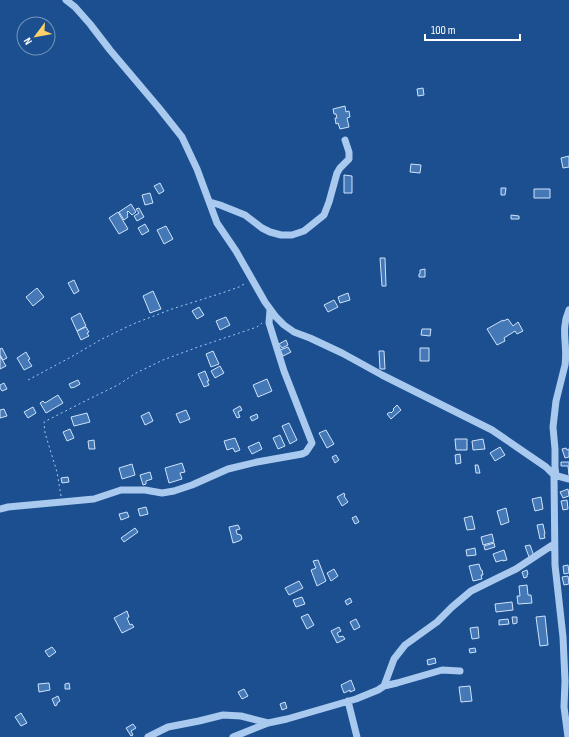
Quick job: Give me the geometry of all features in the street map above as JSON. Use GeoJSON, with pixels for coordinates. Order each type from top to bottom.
{"type":"FeatureCollection","features":[{"type":"Feature","properties":{"kind":"street"},"geometry":{"type":"LineString","coordinates":[[66,0],[75,7],[90,24],[175,127],[197,168],[217,223],[236,251],[269,313],[294,332],[342,353],[382,375],[492,430],[546,467],[555,475],[569,479]]}},
{"type":"Feature","properties":{"kind":"street"},"geometry":{"type":"LineString","coordinates":[[210,202],[245,215],[270,232],[292,234],[304,231],[324,215],[337,173],[349,159],[349,152],[345,140]]}},
{"type":"Feature","properties":{"kind":"street"},"geometry":{"type":"LineString","coordinates":[[568,737],[564,708],[567,681],[555,565],[555,449],[553,427],[556,401],[566,359],[564,331],[565,321],[569,310]]}},
{"type":"Feature","properties":{"kind":"street"},"geometry":{"type":"LineString","coordinates":[[0,508],[94,499],[121,490],[145,490],[162,493],[174,491],[192,485],[228,469],[306,452],[312,443],[284,371],[269,323],[269,313]]}},
{"type":"Feature","properties":{"kind":"street"},"geometry":{"type":"LineString","coordinates":[[384,686],[394,659],[406,645],[437,622],[471,591],[516,569],[554,544]]}},
{"type":"Feature","properties":{"kind":"street"},"geometry":{"type":"LineString","coordinates":[[233,737],[268,723],[348,701],[378,690],[384,686],[442,670],[460,670]]}},
{"type":"Feature","properties":{"kind":"street"},"geometry":{"type":"LineString","coordinates":[[348,701],[357,737]]}},
{"type":"Feature","properties":{"kind":"street"},"geometry":{"type":"LineString","coordinates":[[148,737],[168,727],[223,715],[241,716],[268,723]]}},
{"type":"Feature","properties":{"kind":"path"},"geometry":{"type":"LineString","coordinates":[[28,380],[133,324],[172,309],[240,287],[252,280]]}},
{"type":"Feature","properties":{"kind":"path"},"geometry":{"type":"LineString","coordinates":[[62,498],[45,433],[44,422],[118,385],[136,373],[163,360],[257,327],[265,321],[269,313]]}},
{"type":"Feature","properties":{"kind":"building"},"geometry":{"type":"Polygon","coordinates":[[[423,88],[424,95],[418,96],[417,89],[423,88]]]}},
{"type":"Feature","properties":{"kind":"building"},"geometry":{"type":"Polygon","coordinates":[[[345,106],[346,112],[349,111],[350,117],[347,118],[349,127],[340,129],[338,123],[336,124],[335,118],[337,118],[333,109],[345,106]]]}},
{"type":"Feature","properties":{"kind":"building"},"geometry":{"type":"Polygon","coordinates":[[[569,156],[569,167],[563,168],[561,158],[569,156]]]}},
{"type":"Feature","properties":{"kind":"building"},"geometry":{"type":"Polygon","coordinates":[[[411,164],[421,165],[420,173],[410,172],[411,164]]]}},
{"type":"Feature","properties":{"kind":"building"},"geometry":{"type":"Polygon","coordinates":[[[344,175],[352,176],[352,193],[344,193],[344,175]]]}},
{"type":"Feature","properties":{"kind":"building"},"geometry":{"type":"Polygon","coordinates":[[[160,183],[164,191],[159,194],[154,186],[160,183]]]}},
{"type":"Feature","properties":{"kind":"building"},"geometry":{"type":"Polygon","coordinates":[[[501,188],[506,188],[505,195],[501,195],[501,188]]]}},
{"type":"Feature","properties":{"kind":"building"},"geometry":{"type":"Polygon","coordinates":[[[534,189],[550,189],[550,198],[534,198],[534,189]]]}},
{"type":"Feature","properties":{"kind":"building"},"geometry":{"type":"Polygon","coordinates":[[[150,193],[153,203],[145,205],[142,195],[150,193]]]}},
{"type":"Feature","properties":{"kind":"building"},"geometry":{"type":"Polygon","coordinates":[[[131,204],[136,212],[132,215],[128,211],[128,217],[124,220],[119,212],[131,204]]]}},
{"type":"Feature","properties":{"kind":"building"},"geometry":{"type":"Polygon","coordinates":[[[139,208],[144,217],[137,221],[134,216],[139,213],[136,209],[139,208]]]}},
{"type":"Feature","properties":{"kind":"building"},"geometry":{"type":"Polygon","coordinates":[[[118,212],[128,229],[119,234],[109,218],[118,212]]]}},
{"type":"Feature","properties":{"kind":"building"},"geometry":{"type":"Polygon","coordinates":[[[511,215],[519,216],[519,219],[511,219],[511,215]]]}},
{"type":"Feature","properties":{"kind":"building"},"geometry":{"type":"Polygon","coordinates":[[[145,224],[149,231],[142,235],[138,228],[145,224]]]}},
{"type":"Feature","properties":{"kind":"building"},"geometry":{"type":"Polygon","coordinates":[[[166,226],[173,239],[164,244],[157,230],[166,226]]]}},
{"type":"Feature","properties":{"kind":"building"},"geometry":{"type":"Polygon","coordinates":[[[380,258],[385,258],[386,286],[382,286],[380,258]]]}},
{"type":"Feature","properties":{"kind":"building"},"geometry":{"type":"Polygon","coordinates":[[[425,269],[425,277],[419,277],[420,270],[425,269]]]}},
{"type":"Feature","properties":{"kind":"building"},"geometry":{"type":"Polygon","coordinates":[[[74,280],[79,291],[74,294],[68,283],[74,280]]]}},
{"type":"Feature","properties":{"kind":"building"},"geometry":{"type":"Polygon","coordinates":[[[37,288],[44,297],[33,306],[26,297],[37,288]]]}},
{"type":"Feature","properties":{"kind":"building"},"geometry":{"type":"Polygon","coordinates":[[[153,291],[161,309],[150,313],[143,296],[153,291]]]}},
{"type":"Feature","properties":{"kind":"building"},"geometry":{"type":"Polygon","coordinates":[[[348,293],[350,300],[340,303],[338,297],[348,293]]]}},
{"type":"Feature","properties":{"kind":"building"},"geometry":{"type":"Polygon","coordinates":[[[334,300],[338,307],[328,312],[324,305],[334,300]]]}},
{"type":"Feature","properties":{"kind":"building"},"geometry":{"type":"Polygon","coordinates":[[[199,307],[204,315],[197,319],[192,311],[199,307]]]}},
{"type":"Feature","properties":{"kind":"building"},"geometry":{"type":"Polygon","coordinates":[[[80,313],[86,326],[77,331],[71,318],[80,313]]]}},
{"type":"Feature","properties":{"kind":"building"},"geometry":{"type":"Polygon","coordinates":[[[226,317],[230,325],[220,330],[216,321],[226,317]]]}},
{"type":"Feature","properties":{"kind":"building"},"geometry":{"type":"Polygon","coordinates":[[[508,319],[513,326],[518,322],[523,331],[517,334],[515,331],[504,338],[505,341],[497,345],[487,329],[503,320],[508,319]]]}},
{"type":"Feature","properties":{"kind":"building"},"geometry":{"type":"Polygon","coordinates":[[[86,327],[89,332],[87,333],[89,336],[81,340],[77,331],[86,327]]]}},
{"type":"Feature","properties":{"kind":"building"},"geometry":{"type":"Polygon","coordinates":[[[422,329],[431,329],[430,336],[421,335],[422,329]]]}},
{"type":"Feature","properties":{"kind":"building"},"geometry":{"type":"Polygon","coordinates":[[[286,340],[288,345],[282,348],[279,344],[286,340]]]}},
{"type":"Feature","properties":{"kind":"building"},"geometry":{"type":"Polygon","coordinates":[[[288,347],[291,352],[283,356],[280,350],[288,347]]]}},
{"type":"Feature","properties":{"kind":"building"},"geometry":{"type":"Polygon","coordinates":[[[2,348],[7,358],[3,360],[0,355],[0,349],[2,348]]]}},
{"type":"Feature","properties":{"kind":"building"},"geometry":{"type":"Polygon","coordinates":[[[420,348],[429,348],[429,361],[420,361],[420,348]]]}},
{"type":"Feature","properties":{"kind":"building"},"geometry":{"type":"Polygon","coordinates":[[[213,351],[219,364],[211,367],[206,354],[213,351]]]}},
{"type":"Feature","properties":{"kind":"building"},"geometry":{"type":"Polygon","coordinates":[[[379,351],[384,351],[385,369],[380,369],[379,351]]]}},
{"type":"Feature","properties":{"kind":"building"},"geometry":{"type":"Polygon","coordinates":[[[26,352],[30,359],[28,360],[32,366],[24,370],[17,358],[26,352]]]}},
{"type":"Feature","properties":{"kind":"building"},"geometry":{"type":"Polygon","coordinates":[[[0,356],[6,366],[0,369],[0,356]]]}},
{"type":"Feature","properties":{"kind":"building"},"geometry":{"type":"Polygon","coordinates":[[[220,366],[224,373],[215,378],[211,371],[220,366]]]}},
{"type":"Feature","properties":{"kind":"building"},"geometry":{"type":"Polygon","coordinates":[[[205,371],[209,385],[204,387],[198,374],[205,371]]]}},
{"type":"Feature","properties":{"kind":"building"},"geometry":{"type":"Polygon","coordinates":[[[267,379],[272,391],[258,397],[253,385],[267,379]]]}},
{"type":"Feature","properties":{"kind":"building"},"geometry":{"type":"Polygon","coordinates":[[[78,380],[80,384],[71,388],[69,384],[78,380]]]}},
{"type":"Feature","properties":{"kind":"building"},"geometry":{"type":"Polygon","coordinates":[[[4,383],[7,389],[2,391],[0,385],[4,383]]]}},
{"type":"Feature","properties":{"kind":"building"},"geometry":{"type":"Polygon","coordinates":[[[58,395],[63,403],[46,413],[40,403],[43,401],[45,403],[58,395]]]}},
{"type":"Feature","properties":{"kind":"building"},"geometry":{"type":"Polygon","coordinates":[[[397,405],[401,410],[391,419],[387,414],[390,412],[391,413],[397,405]]]}},
{"type":"Feature","properties":{"kind":"building"},"geometry":{"type":"Polygon","coordinates":[[[240,406],[242,410],[238,412],[240,417],[237,418],[233,410],[240,406]]]}},
{"type":"Feature","properties":{"kind":"building"},"geometry":{"type":"Polygon","coordinates":[[[33,407],[36,413],[28,418],[24,412],[33,407]]]}},
{"type":"Feature","properties":{"kind":"building"},"geometry":{"type":"Polygon","coordinates":[[[4,409],[7,416],[0,418],[0,410],[4,409]]]}},
{"type":"Feature","properties":{"kind":"building"},"geometry":{"type":"Polygon","coordinates":[[[186,410],[190,419],[180,423],[176,414],[186,410]]]}},
{"type":"Feature","properties":{"kind":"building"},"geometry":{"type":"Polygon","coordinates":[[[149,412],[153,421],[145,425],[141,416],[149,412]]]}},
{"type":"Feature","properties":{"kind":"building"},"geometry":{"type":"Polygon","coordinates":[[[87,413],[90,422],[74,426],[71,417],[87,413]]]}},
{"type":"Feature","properties":{"kind":"building"},"geometry":{"type":"Polygon","coordinates":[[[257,414],[258,418],[252,421],[250,417],[257,414]]]}},
{"type":"Feature","properties":{"kind":"building"},"geometry":{"type":"Polygon","coordinates":[[[289,423],[297,440],[290,444],[282,426],[289,423]]]}},
{"type":"Feature","properties":{"kind":"building"},"geometry":{"type":"Polygon","coordinates":[[[70,429],[74,438],[67,441],[63,432],[70,429]]]}},
{"type":"Feature","properties":{"kind":"building"},"geometry":{"type":"Polygon","coordinates":[[[326,430],[334,444],[327,448],[319,433],[326,430]]]}},
{"type":"Feature","properties":{"kind":"building"},"geometry":{"type":"Polygon","coordinates":[[[280,435],[285,446],[278,449],[273,438],[280,435]]]}},
{"type":"Feature","properties":{"kind":"building"},"geometry":{"type":"Polygon","coordinates":[[[235,438],[240,450],[235,452],[233,448],[227,450],[224,441],[235,438]]]}},
{"type":"Feature","properties":{"kind":"building"},"geometry":{"type":"Polygon","coordinates":[[[455,439],[467,439],[467,450],[456,450],[455,439]]]}},
{"type":"Feature","properties":{"kind":"building"},"geometry":{"type":"Polygon","coordinates":[[[483,439],[485,449],[473,450],[472,441],[483,439]]]}},
{"type":"Feature","properties":{"kind":"building"},"geometry":{"type":"Polygon","coordinates":[[[94,440],[95,449],[89,449],[88,441],[94,440]]]}},
{"type":"Feature","properties":{"kind":"building"},"geometry":{"type":"Polygon","coordinates":[[[259,442],[262,449],[252,454],[248,447],[259,442]]]}},
{"type":"Feature","properties":{"kind":"building"},"geometry":{"type":"Polygon","coordinates":[[[500,447],[505,455],[495,461],[490,453],[500,447]]]}},
{"type":"Feature","properties":{"kind":"building"},"geometry":{"type":"Polygon","coordinates":[[[566,448],[567,450],[569,449],[569,457],[565,458],[562,449],[566,448]]]}},
{"type":"Feature","properties":{"kind":"building"},"geometry":{"type":"Polygon","coordinates":[[[460,454],[461,463],[456,464],[455,455],[460,454]]]}},
{"type":"Feature","properties":{"kind":"building"},"geometry":{"type":"Polygon","coordinates":[[[336,455],[339,460],[335,463],[332,457],[336,455]]]}},
{"type":"Feature","properties":{"kind":"building"},"geometry":{"type":"Polygon","coordinates":[[[561,462],[569,462],[569,475],[568,466],[561,466],[561,462]]]}},
{"type":"Feature","properties":{"kind":"building"},"geometry":{"type":"Polygon","coordinates":[[[182,463],[185,472],[180,473],[182,479],[169,483],[165,468],[182,463]]]}},
{"type":"Feature","properties":{"kind":"building"},"geometry":{"type":"Polygon","coordinates":[[[132,464],[135,475],[122,479],[119,468],[132,464]]]}},
{"type":"Feature","properties":{"kind":"building"},"geometry":{"type":"Polygon","coordinates":[[[475,465],[478,465],[480,473],[476,473],[475,465]]]}},
{"type":"Feature","properties":{"kind":"building"},"geometry":{"type":"Polygon","coordinates":[[[150,472],[152,479],[146,481],[146,484],[143,485],[140,475],[150,472]]]}},
{"type":"Feature","properties":{"kind":"building"},"geometry":{"type":"Polygon","coordinates":[[[68,477],[69,482],[62,483],[61,478],[68,477]]]}},
{"type":"Feature","properties":{"kind":"building"},"geometry":{"type":"Polygon","coordinates":[[[568,489],[569,496],[563,498],[560,492],[568,489]]]}},
{"type":"Feature","properties":{"kind":"building"},"geometry":{"type":"Polygon","coordinates":[[[344,493],[344,496],[348,502],[342,506],[337,497],[344,493]]]}},
{"type":"Feature","properties":{"kind":"building"},"geometry":{"type":"Polygon","coordinates":[[[541,497],[543,509],[535,511],[532,499],[541,497]]]}},
{"type":"Feature","properties":{"kind":"building"},"geometry":{"type":"Polygon","coordinates":[[[567,500],[568,509],[563,510],[561,501],[567,500]]]}},
{"type":"Feature","properties":{"kind":"building"},"geometry":{"type":"Polygon","coordinates":[[[146,507],[148,514],[140,516],[138,509],[146,507]]]}},
{"type":"Feature","properties":{"kind":"building"},"geometry":{"type":"Polygon","coordinates":[[[506,508],[509,522],[501,525],[497,511],[506,508]]]}},
{"type":"Feature","properties":{"kind":"building"},"geometry":{"type":"Polygon","coordinates":[[[127,512],[129,517],[121,520],[119,514],[127,512]]]}},
{"type":"Feature","properties":{"kind":"building"},"geometry":{"type":"Polygon","coordinates":[[[356,516],[359,522],[355,524],[352,518],[356,516]]]}},
{"type":"Feature","properties":{"kind":"building"},"geometry":{"type":"Polygon","coordinates":[[[472,516],[475,529],[467,530],[464,518],[472,516]]]}},
{"type":"Feature","properties":{"kind":"building"},"geometry":{"type":"Polygon","coordinates":[[[543,524],[545,538],[540,539],[537,525],[543,524]]]}},
{"type":"Feature","properties":{"kind":"building"},"geometry":{"type":"Polygon","coordinates":[[[238,525],[240,529],[236,530],[237,534],[241,535],[242,539],[233,543],[229,527],[238,525]]]}},
{"type":"Feature","properties":{"kind":"building"},"geometry":{"type":"Polygon","coordinates":[[[135,528],[138,532],[124,542],[121,538],[135,528]]]}},
{"type":"Feature","properties":{"kind":"building"},"geometry":{"type":"Polygon","coordinates":[[[492,534],[494,542],[483,545],[481,537],[492,534]]]}},
{"type":"Feature","properties":{"kind":"building"},"geometry":{"type":"Polygon","coordinates":[[[494,543],[495,547],[485,550],[484,546],[494,543]]]}},
{"type":"Feature","properties":{"kind":"building"},"geometry":{"type":"Polygon","coordinates":[[[530,545],[534,556],[529,557],[525,546],[530,545]]]}},
{"type":"Feature","properties":{"kind":"building"},"geometry":{"type":"Polygon","coordinates":[[[475,548],[476,555],[467,556],[466,550],[475,548]]]}},
{"type":"Feature","properties":{"kind":"building"},"geometry":{"type":"Polygon","coordinates":[[[504,550],[507,560],[496,562],[493,554],[504,550]]]}},
{"type":"Feature","properties":{"kind":"building"},"geometry":{"type":"Polygon","coordinates":[[[318,560],[326,581],[317,586],[311,570],[316,568],[313,561],[318,560]]]}},
{"type":"Feature","properties":{"kind":"building"},"geometry":{"type":"Polygon","coordinates":[[[479,564],[483,575],[481,575],[482,579],[473,581],[469,566],[479,564]]]}},
{"type":"Feature","properties":{"kind":"building"},"geometry":{"type":"Polygon","coordinates":[[[568,565],[569,573],[564,574],[563,566],[568,565]]]}},
{"type":"Feature","properties":{"kind":"building"},"geometry":{"type":"Polygon","coordinates":[[[334,569],[338,576],[331,581],[327,573],[334,569]]]}},
{"type":"Feature","properties":{"kind":"building"},"geometry":{"type":"Polygon","coordinates":[[[527,570],[527,577],[524,578],[522,572],[527,570]]]}},
{"type":"Feature","properties":{"kind":"building"},"geometry":{"type":"Polygon","coordinates":[[[568,576],[569,584],[564,585],[562,577],[568,576]]]}},
{"type":"Feature","properties":{"kind":"building"},"geometry":{"type":"Polygon","coordinates":[[[299,581],[303,588],[289,595],[285,588],[299,581]]]}},
{"type":"Feature","properties":{"kind":"building"},"geometry":{"type":"Polygon","coordinates":[[[527,585],[528,595],[531,595],[532,603],[518,604],[517,596],[520,596],[519,586],[527,585]]]}},
{"type":"Feature","properties":{"kind":"building"},"geometry":{"type":"Polygon","coordinates":[[[302,597],[305,604],[296,607],[293,600],[302,597]]]}},
{"type":"Feature","properties":{"kind":"building"},"geometry":{"type":"Polygon","coordinates":[[[350,598],[352,602],[347,605],[345,601],[350,598]]]}},
{"type":"Feature","properties":{"kind":"building"},"geometry":{"type":"Polygon","coordinates":[[[512,602],[513,610],[496,612],[495,604],[512,602]]]}},
{"type":"Feature","properties":{"kind":"building"},"geometry":{"type":"Polygon","coordinates":[[[127,611],[129,617],[127,618],[130,625],[132,624],[134,627],[122,633],[114,618],[127,611]]]}},
{"type":"Feature","properties":{"kind":"building"},"geometry":{"type":"Polygon","coordinates":[[[308,614],[314,625],[307,629],[301,617],[308,614]]]}},
{"type":"Feature","properties":{"kind":"building"},"geometry":{"type":"Polygon","coordinates":[[[545,616],[548,645],[540,646],[536,617],[545,616]]]}},
{"type":"Feature","properties":{"kind":"building"},"geometry":{"type":"Polygon","coordinates":[[[512,617],[517,617],[517,623],[513,624],[512,617]]]}},
{"type":"Feature","properties":{"kind":"building"},"geometry":{"type":"Polygon","coordinates":[[[356,619],[360,627],[354,630],[350,622],[356,619]]]}},
{"type":"Feature","properties":{"kind":"building"},"geometry":{"type":"Polygon","coordinates":[[[508,619],[509,624],[499,625],[499,620],[508,619]]]}},
{"type":"Feature","properties":{"kind":"building"},"geometry":{"type":"Polygon","coordinates":[[[339,627],[341,631],[337,633],[339,637],[343,636],[345,639],[337,643],[331,631],[339,627]]]}},
{"type":"Feature","properties":{"kind":"building"},"geometry":{"type":"Polygon","coordinates":[[[478,627],[479,638],[472,639],[470,628],[478,627]]]}},
{"type":"Feature","properties":{"kind":"building"},"geometry":{"type":"Polygon","coordinates":[[[52,647],[56,652],[49,657],[45,651],[52,647]]]}},
{"type":"Feature","properties":{"kind":"building"},"geometry":{"type":"Polygon","coordinates":[[[475,648],[476,652],[470,653],[469,649],[475,648]]]}},
{"type":"Feature","properties":{"kind":"building"},"geometry":{"type":"Polygon","coordinates":[[[435,658],[436,663],[428,665],[427,660],[435,658]]]}},
{"type":"Feature","properties":{"kind":"building"},"geometry":{"type":"Polygon","coordinates":[[[351,680],[355,690],[350,692],[350,690],[344,693],[341,685],[351,680]]]}},
{"type":"Feature","properties":{"kind":"building"},"geometry":{"type":"Polygon","coordinates":[[[49,683],[50,690],[39,692],[38,684],[49,683]]]}},
{"type":"Feature","properties":{"kind":"building"},"geometry":{"type":"Polygon","coordinates":[[[69,683],[70,689],[65,689],[65,684],[69,683]]]}},
{"type":"Feature","properties":{"kind":"building"},"geometry":{"type":"Polygon","coordinates":[[[470,686],[472,701],[461,702],[459,687],[470,686]]]}},
{"type":"Feature","properties":{"kind":"building"},"geometry":{"type":"Polygon","coordinates":[[[244,689],[248,696],[242,699],[238,692],[244,689]]]}},
{"type":"Feature","properties":{"kind":"building"},"geometry":{"type":"Polygon","coordinates":[[[58,696],[60,701],[55,706],[52,699],[58,696]]]}},
{"type":"Feature","properties":{"kind":"building"},"geometry":{"type":"Polygon","coordinates":[[[285,702],[287,708],[282,710],[280,704],[285,702]]]}},
{"type":"Feature","properties":{"kind":"building"},"geometry":{"type":"Polygon","coordinates":[[[21,713],[27,723],[21,726],[15,717],[21,713]]]}},
{"type":"Feature","properties":{"kind":"building"},"geometry":{"type":"Polygon","coordinates":[[[133,724],[136,728],[131,731],[133,735],[131,736],[126,728],[133,724]]]}}]}
